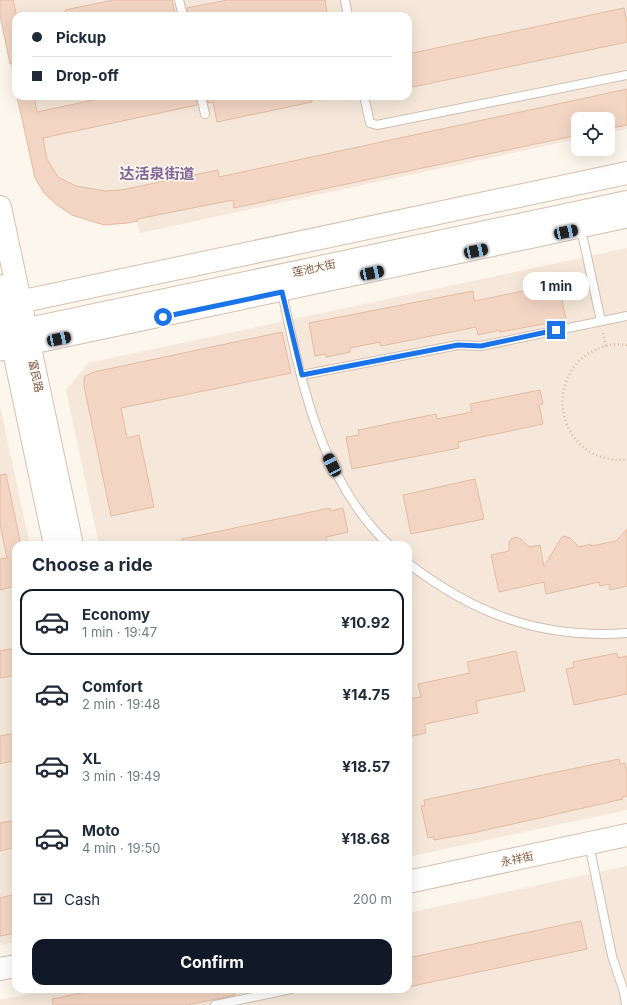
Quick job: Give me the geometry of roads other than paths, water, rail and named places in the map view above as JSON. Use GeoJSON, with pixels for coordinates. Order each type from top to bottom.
{"type":"FeatureCollection","features":[{"type":"Feature","properties":{"kind":"main road"},"geometry":{"type":"LineString","coordinates":[[6,300],[627,173]]}},
{"type":"Feature","properties":{"kind":"main road","name":"莲池大街"},"geometry":{"type":"LineString","coordinates":[[13,341],[627,202]]}},
{"type":"Feature","properties":{"kind":"main road","name":"富民路"},"geometry":{"type":"LineString","coordinates":[[0,207],[6,300],[54,541]]}},
{"type":"Feature","properties":{"kind":"main road","name":"富民路"},"geometry":{"type":"LineString","coordinates":[[13,341],[71,541]]}},
{"type":"Feature","properties":{"kind":"main road","name":"永祥街"},"geometry":{"type":"LineString","coordinates":[[412,881],[627,835]]}},
{"type":"Feature","properties":{"kind":"main road"},"geometry":{"type":"LineString","coordinates":[[0,970],[12,967]]}},
{"type":"Feature","properties":{"kind":"street"},"geometry":{"type":"LineString","coordinates":[[13,341],[282,292],[627,219]]}},
{"type":"Feature","properties":{"kind":"lane"},"geometry":{"type":"LineString","coordinates":[[179,0],[182,12]]}},
{"type":"Feature","properties":{"kind":"lane"},"geometry":{"type":"LineString","coordinates":[[345,0],[347,12]]}},
{"type":"Feature","properties":{"kind":"lane"},"geometry":{"type":"LineString","coordinates":[[365,100],[370,123],[377,125],[627,75]]}},
{"type":"Feature","properties":{"kind":"lane"},"geometry":{"type":"LineString","coordinates":[[202,100],[205,114]]}},
{"type":"Feature","properties":{"kind":"lane"},"geometry":{"type":"LineString","coordinates":[[581,229],[601,321]]}},
{"type":"Feature","properties":{"kind":"lane"},"geometry":{"type":"LineString","coordinates":[[282,292],[316,427],[326,453],[352,501],[368,523],[385,541]]}},
{"type":"Feature","properties":{"kind":"lane"},"geometry":{"type":"LineString","coordinates":[[302,375],[458,345],[481,346],[627,316]]}},
{"type":"Feature","properties":{"kind":"lane"},"geometry":{"type":"LineString","coordinates":[[412,566],[451,594],[475,606],[526,624],[553,630],[587,634],[627,633]]}},
{"type":"Feature","properties":{"kind":"lane"},"geometry":{"type":"LineString","coordinates":[[588,844],[612,956],[624,992],[626,1005]]}},
{"type":"Feature","properties":{"kind":"lane"},"geometry":{"type":"LineString","coordinates":[[215,1005],[273,993]]}},
{"type":"Feature","properties":{"kind":"district","name":"达活泉街道"},"geometry":{"type":"Point","coordinates":[157,173]}}]}
